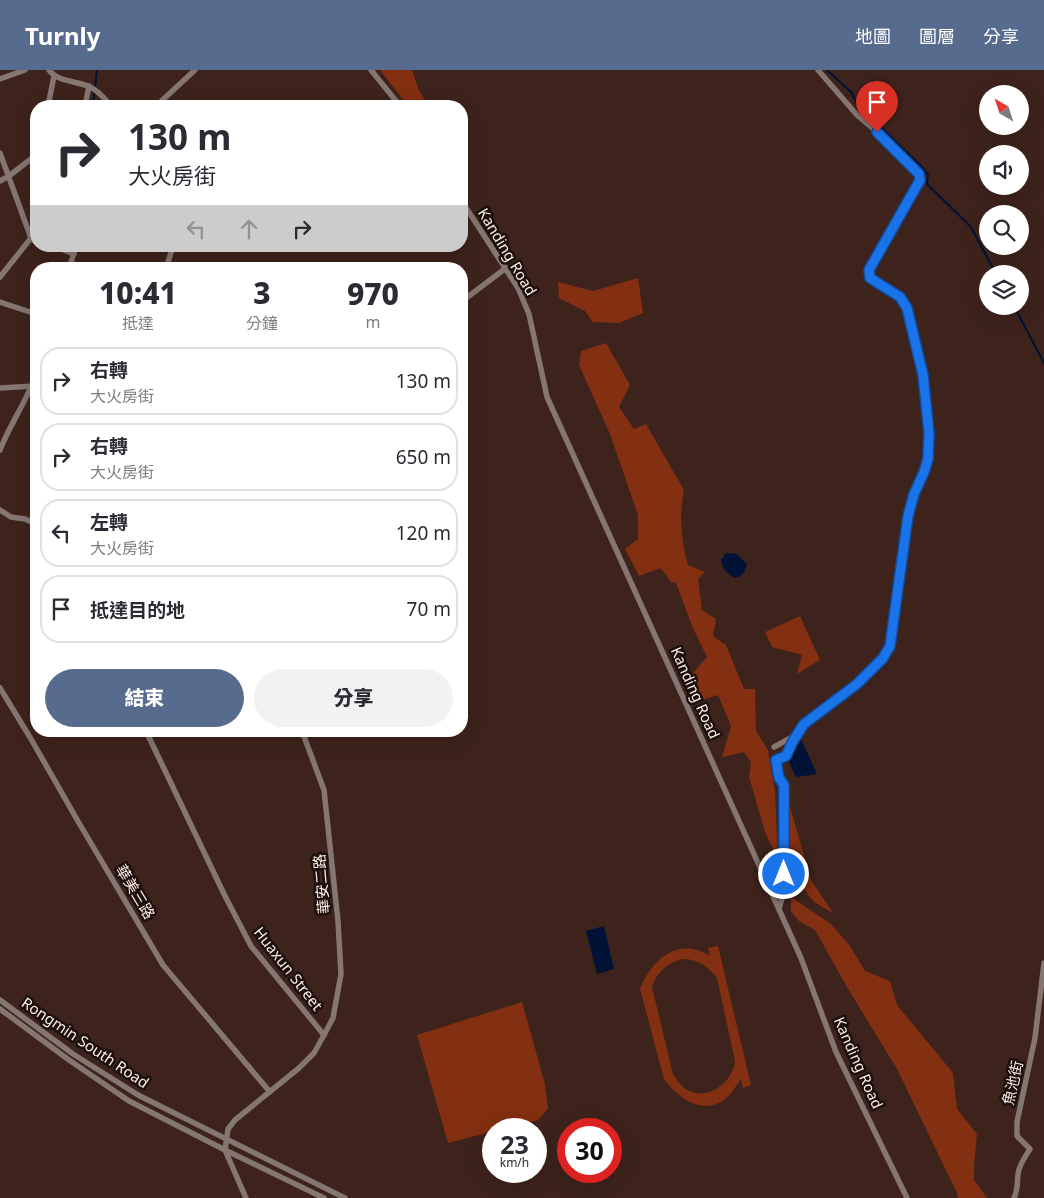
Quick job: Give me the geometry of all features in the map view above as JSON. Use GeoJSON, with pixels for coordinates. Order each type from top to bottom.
{"type":"FeatureCollection","features":[{"type":"Feature","properties":{"kind":"street"},"geometry":{"type":"LineString","coordinates":[[0,79],[25,70]]}},
{"type":"Feature","properties":{"kind":"street"},"geometry":{"type":"LineString","coordinates":[[49,70],[54,76],[89,86],[99,92],[106,100]]}},
{"type":"Feature","properties":{"kind":"street"},"geometry":{"type":"LineString","coordinates":[[163,100],[196,70]]}},
{"type":"Feature","properties":{"kind":"street"},"geometry":{"type":"LineString","coordinates":[[371,70],[395,100]]}},
{"type":"Feature","properties":{"kind":"street"},"geometry":{"type":"LineString","coordinates":[[779,909],[784,892],[784,785],[779,778],[776,760],[786,756],[804,724],[857,684],[883,658],[890,646],[908,516],[914,494],[928,459],[929,433],[923,375],[907,308],[900,297],[870,278],[869,270],[917,187],[920,180],[919,174],[857,115],[818,70]]}},
{"type":"Feature","properties":{"kind":"street"},"geometry":{"type":"LineString","coordinates":[[49,100],[54,76]]}},
{"type":"Feature","properties":{"kind":"street"},"geometry":{"type":"LineString","coordinates":[[87,100],[89,86]]}},
{"type":"Feature","properties":{"kind":"street"},"geometry":{"type":"LineString","coordinates":[[0,153],[30,230]]}},
{"type":"Feature","properties":{"kind":"street"},"geometry":{"type":"LineString","coordinates":[[0,180],[9,176],[30,160]]}},
{"type":"Feature","properties":{"kind":"street","name":"Kanding Road"},"geometry":{"type":"LineString","coordinates":[[468,211],[518,288],[529,314],[547,397],[779,909],[836,1052],[907,1198]]}},
{"type":"Feature","properties":{"kind":"street"},"geometry":{"type":"LineString","coordinates":[[0,277],[30,244]]}},
{"type":"Feature","properties":{"kind":"street"},"geometry":{"type":"LineString","coordinates":[[69,252],[74,254],[72,262]]}},
{"type":"Feature","properties":{"kind":"street"},"geometry":{"type":"LineString","coordinates":[[468,297],[506,268]]}},
{"type":"Feature","properties":{"kind":"street"},"geometry":{"type":"LineString","coordinates":[[0,302],[30,312]]}},
{"type":"Feature","properties":{"kind":"street"},"geometry":{"type":"LineString","coordinates":[[0,388],[30,386]]}},
{"type":"Feature","properties":{"kind":"street"},"geometry":{"type":"LineString","coordinates":[[0,450],[5,437],[30,393]]}},
{"type":"Feature","properties":{"kind":"street"},"geometry":{"type":"LineString","coordinates":[[0,510],[11,517],[30,521]]}},
{"type":"Feature","properties":{"kind":"street","name":"華美三路"},"geometry":{"type":"LineString","coordinates":[[0,688],[163,964],[270,1092]]}},
{"type":"Feature","properties":{"kind":"street"},"geometry":{"type":"LineString","coordinates":[[774,747],[797,734]]}},
{"type":"Feature","properties":{"kind":"street","name":"Huaxun Street"},"geometry":{"type":"LineString","coordinates":[[149,737],[224,896],[251,946],[324,1035]]}},
{"type":"Feature","properties":{"kind":"street","name":"華安二路"},"geometry":{"type":"LineString","coordinates":[[304,737],[324,790],[338,921],[341,974],[333,1018],[324,1035]]}},
{"type":"Feature","properties":{"kind":"street","name":"魚池街"},"geometry":{"type":"LineString","coordinates":[[1014,1198],[1022,1160],[1030,1149],[1017,1136],[1017,1122],[1035,1038],[1044,964]]}},
{"type":"Feature","properties":{"kind":"street","name":"Rongmin South Road"},"geometry":{"type":"LineString","coordinates":[[0,1000],[73,1054],[155,1105],[345,1198]]}},
{"type":"Feature","properties":{"kind":"street","name":"Rongmin South Road"},"geometry":{"type":"LineString","coordinates":[[0,1009],[129,1101],[324,1198]]}},
{"type":"Feature","properties":{"kind":"street"},"geometry":{"type":"LineString","coordinates":[[246,1198],[225,1150],[228,1129],[235,1120],[270,1092],[314,1052],[324,1035]]}},
{"type":"Feature","properties":{"kind":"street"},"geometry":{"type":"LineString","coordinates":[[69,1060],[73,1054]]}},
{"type":"Feature","properties":{"kind":"shaded area"},"geometry":{"type":"Polygon","coordinates":[[[380,70],[412,70],[419,91],[425,100],[403,100],[380,70]]]}},
{"type":"Feature","properties":{"kind":"shaded area"},"geometry":{"type":"Polygon","coordinates":[[[638,278],[643,313],[619,323],[593,322],[585,311],[559,298],[558,282],[593,291],[638,278]]]}},
{"type":"Feature","properties":{"kind":"shaded area"},"geometry":{"type":"Polygon","coordinates":[[[606,343],[630,385],[619,407],[634,429],[646,424],[684,490],[681,528],[684,547],[688,565],[705,572],[698,579],[702,610],[716,619],[713,636],[726,645],[744,689],[755,689],[756,731],[768,750],[775,791],[778,860],[765,832],[749,777],[751,762],[744,752],[722,757],[731,726],[718,695],[699,701],[687,680],[707,657],[692,626],[676,583],[671,582],[661,568],[639,576],[625,549],[638,539],[638,515],[610,434],[579,365],[581,351],[606,343]]]}},
{"type":"Feature","properties":{"kind":"shaded area"},"geometry":{"type":"Polygon","coordinates":[[[800,616],[820,660],[797,674],[802,655],[772,647],[765,632],[800,616]]]}},
{"type":"Feature","properties":{"kind":"shaded area"},"geometry":{"type":"Polygon","coordinates":[[[789,803],[811,880],[833,913],[814,902],[802,887],[788,886],[789,803]]]}},
{"type":"Feature","properties":{"kind":"shaded area"},"geometry":{"type":"Polygon","coordinates":[[[791,897],[831,924],[850,946],[865,971],[890,981],[897,1005],[953,1073],[957,1109],[977,1134],[974,1180],[987,1198],[958,1198],[897,1069],[815,930],[799,921],[791,911],[791,897]]]}},
{"type":"Feature","properties":{"kind":"shaded area"},"geometry":{"type":"Polygon","coordinates":[[[718,946],[751,1085],[743,1088],[741,1079],[724,1100],[716,1104],[701,1106],[680,1096],[664,1079],[640,989],[652,968],[668,954],[687,948],[698,950],[710,956],[708,948],[718,946]],[[689,959],[678,960],[664,968],[652,987],[673,1074],[680,1084],[694,1093],[710,1092],[724,1083],[733,1069],[735,1061],[717,978],[703,965],[689,959]]]}},
{"type":"Feature","properties":{"kind":"shaded area"},"geometry":{"type":"Polygon","coordinates":[[[522,1002],[545,1084],[548,1109],[540,1118],[482,1118],[482,1134],[448,1143],[417,1035],[522,1002]]]}},
{"type":"Feature","properties":{"kind":"water"},"geometry":{"type":"Polygon","coordinates":[[[726,553],[737,554],[747,564],[742,575],[735,578],[724,569],[721,560],[726,553]]]}},
{"type":"Feature","properties":{"kind":"water"},"geometry":{"type":"Polygon","coordinates":[[[798,740],[801,740],[803,743],[817,774],[796,777],[787,758],[798,740]]]}},
{"type":"Feature","properties":{"kind":"water"},"geometry":{"type":"Polygon","coordinates":[[[604,926],[614,969],[597,974],[586,931],[604,926]]]}},
{"type":"Feature","properties":{"kind":"waterway"},"geometry":{"type":"LineString","coordinates":[[94,100],[97,70]]}},
{"type":"Feature","properties":{"kind":"waterway"},"geometry":{"type":"LineString","coordinates":[[827,70],[851,92],[858,105],[922,167],[928,175],[927,184],[971,227],[991,265]]}},
{"type":"Feature","properties":{"kind":"waterway"},"geometry":{"type":"LineString","coordinates":[[1019,315],[1044,363]]}},
{"type":"Feature","properties":{"kind":"route"},"geometry":{"type":"LineString","coordinates":[[784,874],[784,785],[779,778],[776,760],[786,756],[804,724],[857,684],[883,658],[890,646],[908,516],[914,494],[928,459],[929,433],[923,375],[907,308],[900,297],[870,278],[869,270],[920,180],[919,174],[877,132]]}}]}
